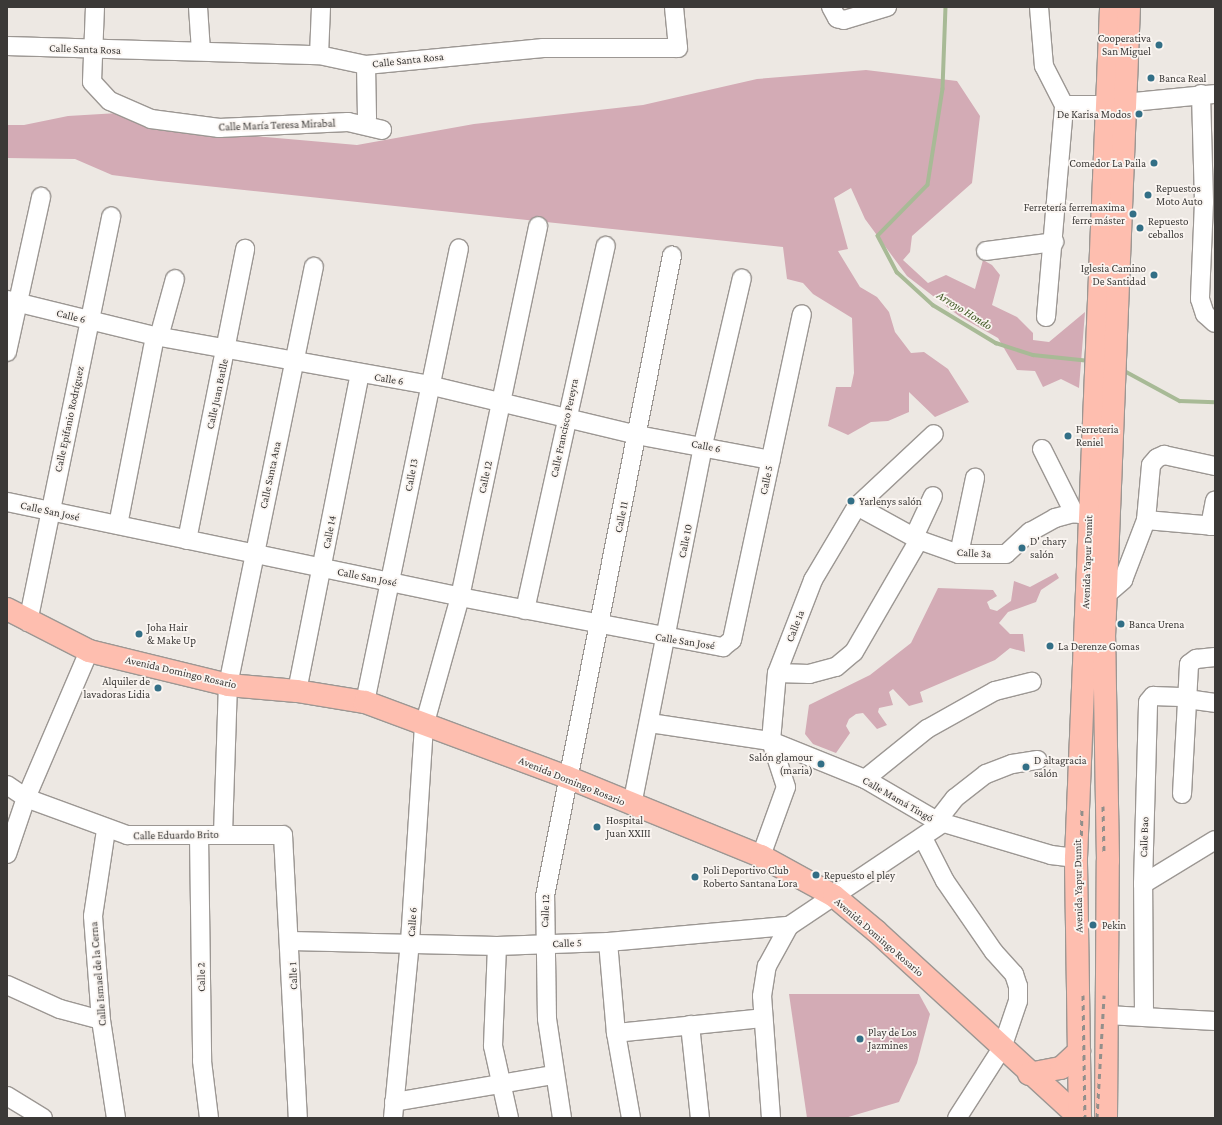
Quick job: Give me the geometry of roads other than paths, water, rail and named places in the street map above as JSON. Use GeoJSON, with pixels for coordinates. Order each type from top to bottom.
{"type":"FeatureCollection","features":[{"type":"Feature","properties":{"kind":"main road","name":"Avenida Yapur Dumit"},"geometry":{"type":"LineString","coordinates":[[1106,1118],[1106,595],[1103,431],[1114,104],[1111,7]]}},
{"type":"Feature","properties":{"kind":"main road","name":"Avenida Yapur Dumit"},"geometry":{"type":"LineString","coordinates":[[1114,104],[1129,7]]}},
{"type":"Feature","properties":{"kind":"main road","name":"Avenida Yapur Dumit"},"geometry":{"type":"LineString","coordinates":[[1080,1118],[1076,858],[1081,515],[1103,431]]}},
{"type":"Feature","properties":{"kind":"main road","name":"Avenida Domingo Rosario"},"geometry":{"type":"LineString","coordinates":[[7,609],[28,622],[89,651],[228,684],[297,691],[365,702],[424,726],[568,777],[632,805],[761,856],[834,896],[1029,1074],[1080,1118]]}},
{"type":"Feature","properties":{"kind":"main road"},"geometry":{"type":"LineString","coordinates":[[1029,1074],[1061,1068],[1079,1051]]}},
{"type":"Feature","properties":{"kind":"street","name":"Calle María Teresa Mirabal"},"geometry":{"type":"LineString","coordinates":[[95,7],[92,49],[92,82],[101,95],[151,119],[219,128],[348,122],[382,130]]}},
{"type":"Feature","properties":{"kind":"street"},"geometry":{"type":"LineString","coordinates":[[198,7],[201,51]]}},
{"type":"Feature","properties":{"kind":"street"},"geometry":{"type":"LineString","coordinates":[[320,55],[321,7]]}},
{"type":"Feature","properties":{"kind":"street","name":"Calle Santa Rosa"},"geometry":{"type":"LineString","coordinates":[[7,46],[320,55],[366,65],[543,48],[678,48],[674,7]]}},
{"type":"Feature","properties":{"kind":"street"},"geometry":{"type":"LineString","coordinates":[[831,7],[838,18],[844,20],[887,7]]}},
{"type":"Feature","properties":{"kind":"street"},"geometry":{"type":"LineString","coordinates":[[1039,7],[1044,66],[1064,105],[1054,242],[1046,317]]}},
{"type":"Feature","properties":{"kind":"street"},"geometry":{"type":"LineString","coordinates":[[366,65],[367,118]]}},
{"type":"Feature","properties":{"kind":"street"},"geometry":{"type":"LineString","coordinates":[[1064,105],[1114,104],[1208,94],[1200,300],[1204,314],[1215,323]]}},
{"type":"Feature","properties":{"kind":"street"},"geometry":{"type":"LineString","coordinates":[[7,352],[12,302],[41,196]]}},
{"type":"Feature","properties":{"kind":"street","name":"Calle Epifanio Rodríguez"},"geometry":{"type":"LineString","coordinates":[[28,622],[111,216]]}},
{"type":"Feature","properties":{"kind":"street","name":"Calle 12"},"geometry":{"type":"LineString","coordinates":[[424,726],[460,597],[538,226]]}},
{"type":"Feature","properties":{"kind":"street"},"geometry":{"type":"LineString","coordinates":[[986,251],[1054,242]]}},
{"type":"Feature","properties":{"kind":"street","name":"Calle Francisco Pereyra"},"geometry":{"type":"LineString","coordinates":[[525,610],[566,418],[606,246]]}},
{"type":"Feature","properties":{"kind":"street","name":"Calle Juan Batlle"},"geometry":{"type":"LineString","coordinates":[[187,540],[228,347],[245,249]]}},
{"type":"Feature","properties":{"kind":"street","name":"Calle 13"},"geometry":{"type":"LineString","coordinates":[[365,702],[458,249]]}},
{"type":"Feature","properties":{"kind":"street","name":"Calle 11"},"geometry":{"type":"LineString","coordinates":[[568,777],[601,625],[672,255]]}},
{"type":"Feature","properties":{"kind":"street","name":"Calle Santa Ana"},"geometry":{"type":"LineString","coordinates":[[223,834],[228,684],[253,554],[314,267]]}},
{"type":"Feature","properties":{"kind":"street","name":"Calle 10"},"geometry":{"type":"LineString","coordinates":[[632,805],[650,723],[703,445],[742,278]]}},
{"type":"Feature","properties":{"kind":"street"},"geometry":{"type":"LineString","coordinates":[[118,524],[157,337],[175,279]]}},
{"type":"Feature","properties":{"kind":"street","name":"Calle 6"},"geometry":{"type":"LineString","coordinates":[[12,302],[157,337],[228,347],[360,374],[429,385],[637,435],[703,445],[771,460]]}},
{"type":"Feature","properties":{"kind":"street","name":"Calle 5"},"geometry":{"type":"LineString","coordinates":[[728,645],[771,460],[802,314]]}},
{"type":"Feature","properties":{"kind":"street","name":"Calle 14"},"geometry":{"type":"LineString","coordinates":[[297,691],[360,374]]}},
{"type":"Feature","properties":{"kind":"street","name":"Calle 1a"},"geometry":{"type":"LineString","coordinates":[[761,856],[786,787],[771,741],[777,673],[813,580],[857,506],[934,434]]}},
{"type":"Feature","properties":{"kind":"street"},"geometry":{"type":"LineString","coordinates":[[1042,450],[1081,515]]}},
{"type":"Feature","properties":{"kind":"street"},"geometry":{"type":"LineString","coordinates":[[1106,595],[1123,580],[1146,520],[1152,465],[1157,458],[1164,455],[1215,466]]}},
{"type":"Feature","properties":{"kind":"street"},"geometry":{"type":"LineString","coordinates":[[959,554],[976,478]]}},
{"type":"Feature","properties":{"kind":"street"},"geometry":{"type":"LineString","coordinates":[[777,673],[809,674],[836,668],[854,652],[917,538],[933,496]]}},
{"type":"Feature","properties":{"kind":"street"},"geometry":{"type":"LineString","coordinates":[[1146,520],[1213,526],[1215,500]]}},
{"type":"Feature","properties":{"kind":"street","name":"Calle San José"},"geometry":{"type":"LineString","coordinates":[[7,502],[50,512],[118,524],[321,568],[390,580],[460,597],[666,638],[723,647],[728,645]]}},
{"type":"Feature","properties":{"kind":"street","name":"Calle 3a"},"geometry":{"type":"LineString","coordinates":[[857,506],[917,538],[959,554],[1006,554],[1030,532],[1055,518],[1081,515]]}},
{"type":"Feature","properties":{"kind":"street"},"geometry":{"type":"LineString","coordinates":[[7,854],[26,798],[89,651]]}},
{"type":"Feature","properties":{"kind":"street"},"geometry":{"type":"LineString","coordinates":[[1182,794],[1187,698],[1192,660],[1215,657]]}},
{"type":"Feature","properties":{"kind":"street"},"geometry":{"type":"LineString","coordinates":[[865,778],[927,729],[995,691],[1032,682]]}},
{"type":"Feature","properties":{"kind":"street","name":"Calle Bao"},"geometry":{"type":"LineString","coordinates":[[1144,1014],[1143,884],[1148,702],[1153,696],[1187,698]]}},
{"type":"Feature","properties":{"kind":"street"},"geometry":{"type":"LineString","coordinates":[[1187,698],[1215,703]]}},
{"type":"Feature","properties":{"kind":"street","name":"Calle Mamá Tingó"},"geometry":{"type":"LineString","coordinates":[[650,723],[771,741],[865,778],[940,822],[1051,855],[1076,858]]}},
{"type":"Feature","properties":{"kind":"street","name":"Calle 6"},"geometry":{"type":"LineString","coordinates":[[394,1110],[410,942],[424,726]]}},
{"type":"Feature","properties":{"kind":"street","name":"Calle 5"},"geometry":{"type":"LineString","coordinates":[[292,941],[410,942],[497,946],[608,942],[789,926],[923,838],[940,822],[955,798],[986,774],[1012,764],[1038,760]]}},
{"type":"Feature","properties":{"kind":"street","name":"Calle 12"},"geometry":{"type":"LineString","coordinates":[[562,1118],[554,1075],[544,944],[545,896],[568,777]]}},
{"type":"Feature","properties":{"kind":"street","name":"Calle Eduardo Brito"},"geometry":{"type":"LineString","coordinates":[[7,785],[26,798],[106,830],[127,835],[283,835]]}},
{"type":"Feature","properties":{"kind":"street","name":"Calle Ismael de la Cerna"},"geometry":{"type":"LineString","coordinates":[[106,830],[93,916],[101,1020],[116,1118]]}},
{"type":"Feature","properties":{"kind":"street","name":"Calle 2"},"geometry":{"type":"LineString","coordinates":[[199,835],[202,1061],[209,1118]]}},
{"type":"Feature","properties":{"kind":"street","name":"Calle 1"},"geometry":{"type":"LineString","coordinates":[[283,835],[292,941],[298,1118]]}},
{"type":"Feature","properties":{"kind":"street"},"geometry":{"type":"LineString","coordinates":[[923,838],[945,881],[994,952],[1014,974],[1018,1001],[1002,1048],[957,1118]]}},
{"type":"Feature","properties":{"kind":"street"},"geometry":{"type":"LineString","coordinates":[[1143,884],[1215,840]]}},
{"type":"Feature","properties":{"kind":"street"},"geometry":{"type":"LineString","coordinates":[[770,1118],[764,1018],[768,966],[789,926]]}},
{"type":"Feature","properties":{"kind":"street"},"geometry":{"type":"LineString","coordinates":[[608,942],[616,1033],[631,1118]]}},
{"type":"Feature","properties":{"kind":"street"},"geometry":{"type":"LineString","coordinates":[[497,946],[493,1046],[500,1087],[510,1118]]}},
{"type":"Feature","properties":{"kind":"street"},"geometry":{"type":"LineString","coordinates":[[7,985],[60,1009],[101,1020]]}},
{"type":"Feature","properties":{"kind":"street"},"geometry":{"type":"LineString","coordinates":[[1106,1015],[1144,1014],[1215,1021]]}},
{"type":"Feature","properties":{"kind":"street"},"geometry":{"type":"LineString","coordinates":[[616,1033],[764,1018]]}},
{"type":"Feature","properties":{"kind":"street"},"geometry":{"type":"LineString","coordinates":[[690,1025],[700,1118]]}},
{"type":"Feature","properties":{"kind":"street"},"geometry":{"type":"LineString","coordinates":[[394,1110],[554,1075]]}},
{"type":"Feature","properties":{"kind":"street"},"geometry":{"type":"LineString","coordinates":[[7,1096],[42,1118]]}},
{"type":"Feature","properties":{"kind":"waterway","name":"Arroyo Hondo"},"geometry":{"type":"LineString","coordinates":[[946,7],[943,89],[928,185],[878,236],[897,272],[933,305],[996,343],[1033,355],[1090,361]]}},
{"type":"Feature","properties":{"kind":"waterway","name":"Arroyo Hondo"},"geometry":{"type":"LineString","coordinates":[[1121,369],[1180,401],[1215,402]]}},
{"type":"Feature","properties":{"kind":"railway"},"geometry":{"type":"LineString","coordinates":[[1081,855],[1082,806]]}},
{"type":"Feature","properties":{"kind":"railway"},"geometry":{"type":"LineString","coordinates":[[1103,806],[1104,855]]}},
{"type":"Feature","properties":{"kind":"railway"},"geometry":{"type":"LineString","coordinates":[[1083,995],[1085,1118]]}},
{"type":"Feature","properties":{"kind":"railway"},"geometry":{"type":"LineString","coordinates":[[1097,1118],[1104,995]]}},
{"type":"Feature","properties":{"kind":"place","name":"Cooperativa San Miguel"},"geometry":{"type":"Point","coordinates":[1159,45]}},
{"type":"Feature","properties":{"kind":"place","name":"Banca Real"},"geometry":{"type":"Point","coordinates":[1151,78]}},
{"type":"Feature","properties":{"kind":"place","name":"De Karisa Modos"},"geometry":{"type":"Point","coordinates":[1139,114]}},
{"type":"Feature","properties":{"kind":"place","name":"Comedor La Paila"},"geometry":{"type":"Point","coordinates":[1154,163]}},
{"type":"Feature","properties":{"kind":"place","name":"Repuestos Moto Auto"},"geometry":{"type":"Point","coordinates":[1148,195]}},
{"type":"Feature","properties":{"kind":"place","name":"Ferretería ferremaxima ferre máster"},"geometry":{"type":"Point","coordinates":[1133,214]}},
{"type":"Feature","properties":{"kind":"place","name":"Repuesto ceballos"},"geometry":{"type":"Point","coordinates":[1140,228]}},
{"type":"Feature","properties":{"kind":"place","name":"Iglesia Camino De Santidad"},"geometry":{"type":"Point","coordinates":[1154,275]}},
{"type":"Feature","properties":{"kind":"place","name":"Ferreteria Reniel"},"geometry":{"type":"Point","coordinates":[1068,436]}},
{"type":"Feature","properties":{"kind":"place","name":"Yarlenys salón"},"geometry":{"type":"Point","coordinates":[851,501]}},
{"type":"Feature","properties":{"kind":"place","name":"D' chary salón"},"geometry":{"type":"Point","coordinates":[1022,548]}},
{"type":"Feature","properties":{"kind":"place","name":"Banca Urena"},"geometry":{"type":"Point","coordinates":[1121,624]}},
{"type":"Feature","properties":{"kind":"place","name":"Joha Hair & Make Up"},"geometry":{"type":"Point","coordinates":[139,634]}},
{"type":"Feature","properties":{"kind":"place","name":"La Derenze Gomas"},"geometry":{"type":"Point","coordinates":[1050,646]}},
{"type":"Feature","properties":{"kind":"place","name":"Alquiler de lavadoras Lidia"},"geometry":{"type":"Point","coordinates":[158,688]}},
{"type":"Feature","properties":{"kind":"place","name":"Salón glamour (maria)"},"geometry":{"type":"Point","coordinates":[821,764]}},
{"type":"Feature","properties":{"kind":"place","name":"D altagracia salón"},"geometry":{"type":"Point","coordinates":[1026,767]}},
{"type":"Feature","properties":{"kind":"place","name":"Hospital Juan XXIII"},"geometry":{"type":"Point","coordinates":[597,827]}},
{"type":"Feature","properties":{"kind":"place","name":"Repuesto el pley"},"geometry":{"type":"Point","coordinates":[816,875]}},
{"type":"Feature","properties":{"kind":"place","name":"Poli Deportivo Club Roberto Santana Lora"},"geometry":{"type":"Point","coordinates":[695,877]}},
{"type":"Feature","properties":{"kind":"place","name":"Pekin"},"geometry":{"type":"Point","coordinates":[1093,925]}},
{"type":"Feature","properties":{"kind":"place","name":"Play de Los Jazmines"},"geometry":{"type":"Point","coordinates":[860,1039]}}]}
